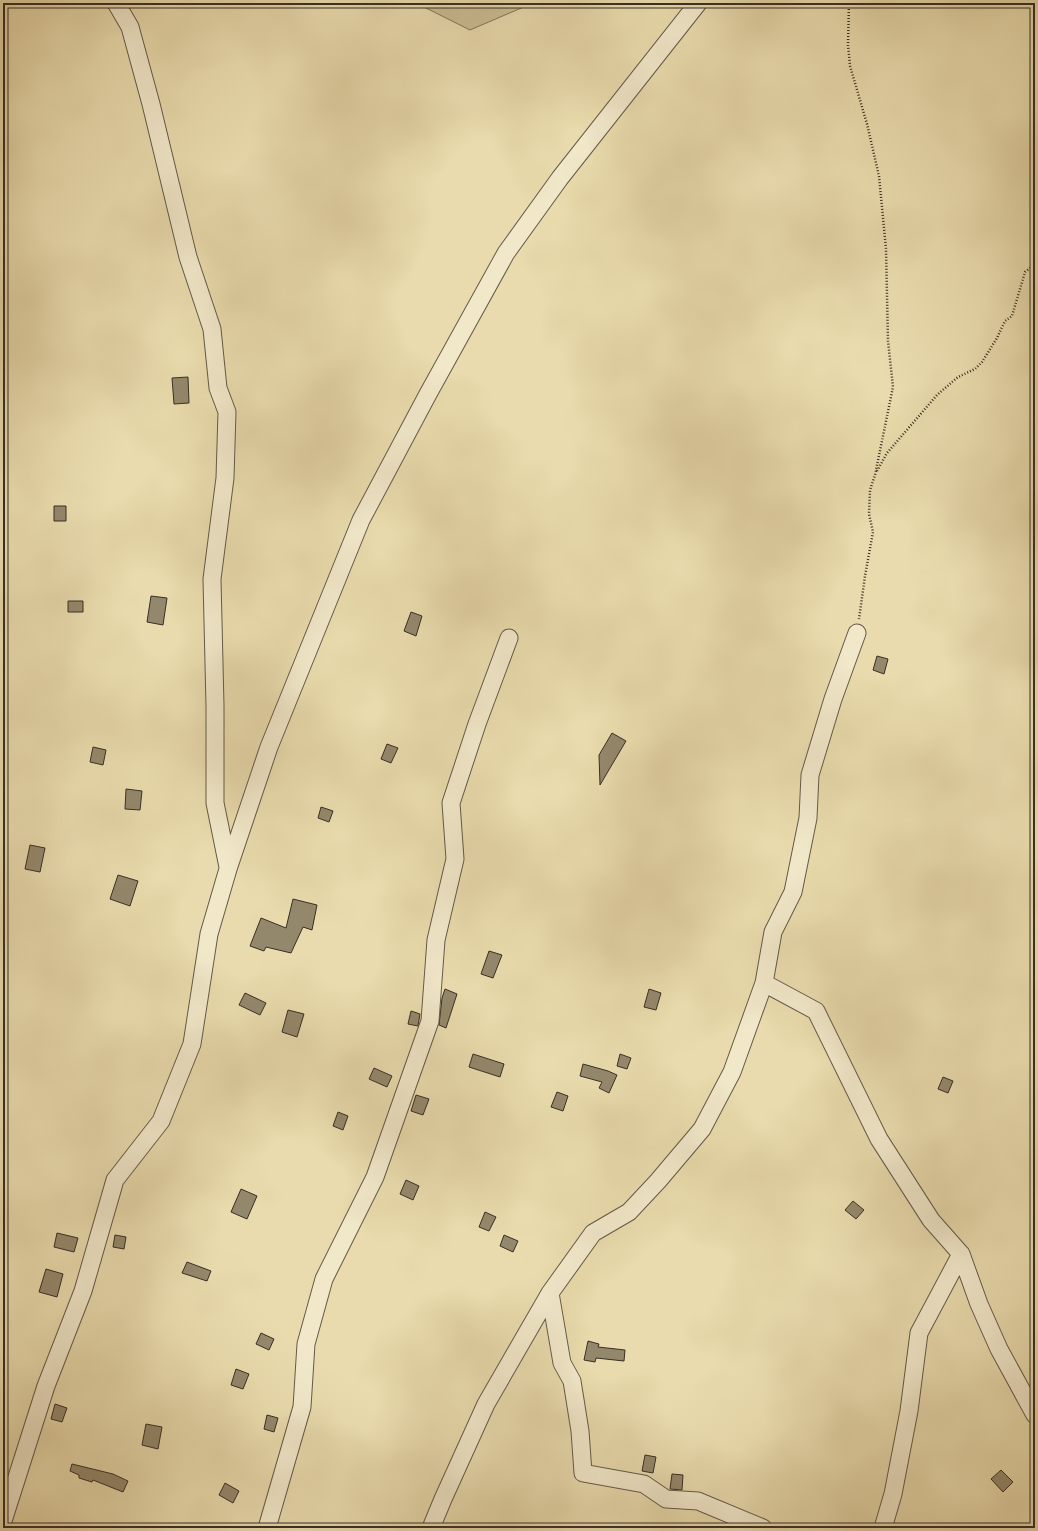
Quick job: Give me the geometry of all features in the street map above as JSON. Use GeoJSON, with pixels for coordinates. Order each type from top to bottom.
{"type":"FeatureCollection","features":[{"type":"Feature","properties":{"kind":"street"},"geometry":{"type":"LineString","coordinates":[[116,3],[130,27],[188,257],[212,329],[218,388],[227,412],[225,478],[212,579],[216,803],[228,869]]}},
{"type":"Feature","properties":{"kind":"street"},"geometry":{"type":"LineString","coordinates":[[3,1521],[46,1386],[83,1291],[115,1180],[161,1121],[192,1044],[209,934],[228,869],[269,747],[361,520],[428,394],[506,253],[560,178],[698,3]]}},
{"type":"Feature","properties":{"kind":"street"},"geometry":{"type":"LineString","coordinates":[[432,1528],[443,1499],[486,1404],[550,1293],[593,1234],[629,1212],[658,1181],[702,1129],[732,1072],[764,983],[773,932],[793,892],[808,818],[810,775],[857,633]]}},
{"type":"Feature","properties":{"kind":"street"},"geometry":{"type":"LineString","coordinates":[[267,1528],[302,1406],[306,1344],[324,1279],[375,1177],[430,1021],[436,940],[455,859],[451,803],[477,724],[509,638]]}},
{"type":"Feature","properties":{"kind":"street"},"geometry":{"type":"LineString","coordinates":[[764,983],[816,1011],[879,1139],[931,1220],[961,1254],[979,1304],[999,1350],[1035,1415]]}},
{"type":"Feature","properties":{"kind":"street"},"geometry":{"type":"LineString","coordinates":[[883,1528],[893,1494],[909,1411],[919,1333],[961,1254]]}},
{"type":"Feature","properties":{"kind":"street"},"geometry":{"type":"LineString","coordinates":[[550,1293],[562,1363],[572,1382],[580,1431],[583,1473],[644,1484],[666,1499],[698,1501],[764,1528]]}},
{"type":"Feature","properties":{"kind":"path"},"geometry":{"type":"LineString","coordinates":[[849,3],[848,45],[850,66],[868,124],[879,176],[886,250],[888,341],[893,387],[875,475],[870,490],[869,514],[873,532],[857,633]]}},
{"type":"Feature","properties":{"kind":"path"},"geometry":{"type":"LineString","coordinates":[[875,475],[887,453],[937,395],[958,377],[975,369],[982,362],[997,338],[1005,321],[1012,316],[1025,272],[1035,264]]}},
{"type":"Feature","properties":{"kind":"shaded area"},"geometry":{"type":"Polygon","coordinates":[[[416,3],[533,3],[470,30],[416,3]]]}},
{"type":"Feature","properties":{"kind":"building"},"geometry":{"type":"Polygon","coordinates":[[[188,377],[189,403],[174,404],[172,378],[188,377]]]}},
{"type":"Feature","properties":{"kind":"building"},"geometry":{"type":"Polygon","coordinates":[[[54,506],[66,506],[66,521],[54,521],[54,506]]]}},
{"type":"Feature","properties":{"kind":"building"},"geometry":{"type":"Polygon","coordinates":[[[151,596],[167,598],[163,625],[147,622],[151,596]]]}},
{"type":"Feature","properties":{"kind":"building"},"geometry":{"type":"Polygon","coordinates":[[[68,601],[83,601],[83,612],[68,612],[68,601]]]}},
{"type":"Feature","properties":{"kind":"building"},"geometry":{"type":"Polygon","coordinates":[[[411,612],[422,616],[416,636],[404,631],[411,612]]]}},
{"type":"Feature","properties":{"kind":"building"},"geometry":{"type":"Polygon","coordinates":[[[877,656],[888,659],[884,674],[873,670],[877,656]]]}},
{"type":"Feature","properties":{"kind":"building"},"geometry":{"type":"Polygon","coordinates":[[[612,733],[626,741],[600,785],[599,755],[612,733]]]}},
{"type":"Feature","properties":{"kind":"building"},"geometry":{"type":"Polygon","coordinates":[[[387,744],[398,748],[391,763],[381,759],[387,744]]]}},
{"type":"Feature","properties":{"kind":"building"},"geometry":{"type":"Polygon","coordinates":[[[93,747],[106,750],[103,765],[90,762],[93,747]]]}},
{"type":"Feature","properties":{"kind":"building"},"geometry":{"type":"Polygon","coordinates":[[[126,789],[142,791],[140,810],[125,809],[126,789]]]}},
{"type":"Feature","properties":{"kind":"building"},"geometry":{"type":"Polygon","coordinates":[[[321,807],[333,811],[329,822],[318,818],[321,807]]]}},
{"type":"Feature","properties":{"kind":"building"},"geometry":{"type":"Polygon","coordinates":[[[30,845],[45,848],[40,872],[25,869],[30,845]]]}},
{"type":"Feature","properties":{"kind":"building"},"geometry":{"type":"Polygon","coordinates":[[[118,875],[138,881],[130,906],[110,899],[118,875]]]}},
{"type":"Feature","properties":{"kind":"building"},"geometry":{"type":"Polygon","coordinates":[[[293,899],[317,905],[312,930],[303,927],[291,953],[266,947],[264,951],[250,946],[261,918],[286,928],[293,899]]]}},
{"type":"Feature","properties":{"kind":"building"},"geometry":{"type":"Polygon","coordinates":[[[489,951],[502,955],[493,978],[481,974],[489,951]]]}},
{"type":"Feature","properties":{"kind":"building"},"geometry":{"type":"Polygon","coordinates":[[[445,989],[457,994],[446,1028],[439,1025],[442,998],[445,989]]]}},
{"type":"Feature","properties":{"kind":"building"},"geometry":{"type":"Polygon","coordinates":[[[649,989],[661,993],[656,1010],[644,1007],[649,989]]]}},
{"type":"Feature","properties":{"kind":"building"},"geometry":{"type":"Polygon","coordinates":[[[245,993],[266,1003],[260,1015],[239,1005],[245,993]]]}},
{"type":"Feature","properties":{"kind":"building"},"geometry":{"type":"Polygon","coordinates":[[[288,1010],[304,1014],[297,1037],[282,1032],[288,1010]]]}},
{"type":"Feature","properties":{"kind":"building"},"geometry":{"type":"Polygon","coordinates":[[[411,1011],[420,1014],[418,1026],[408,1024],[411,1011]]]}},
{"type":"Feature","properties":{"kind":"building"},"geometry":{"type":"Polygon","coordinates":[[[473,1054],[504,1064],[500,1077],[469,1067],[473,1054]]]}},
{"type":"Feature","properties":{"kind":"building"},"geometry":{"type":"Polygon","coordinates":[[[620,1054],[631,1058],[627,1069],[617,1066],[620,1054]]]}},
{"type":"Feature","properties":{"kind":"building"},"geometry":{"type":"Polygon","coordinates":[[[583,1064],[617,1075],[609,1093],[599,1088],[602,1082],[580,1076],[583,1064]]]}},
{"type":"Feature","properties":{"kind":"building"},"geometry":{"type":"Polygon","coordinates":[[[374,1068],[392,1076],[387,1087],[369,1079],[374,1068]]]}},
{"type":"Feature","properties":{"kind":"building"},"geometry":{"type":"Polygon","coordinates":[[[943,1077],[953,1081],[948,1093],[938,1089],[943,1077]]]}},
{"type":"Feature","properties":{"kind":"building"},"geometry":{"type":"Polygon","coordinates":[[[557,1092],[568,1096],[563,1111],[551,1107],[557,1092]]]}},
{"type":"Feature","properties":{"kind":"building"},"geometry":{"type":"Polygon","coordinates":[[[416,1095],[429,1099],[423,1115],[411,1111],[416,1095]]]}},
{"type":"Feature","properties":{"kind":"building"},"geometry":{"type":"Polygon","coordinates":[[[338,1112],[348,1116],[343,1130],[333,1126],[338,1112]]]}},
{"type":"Feature","properties":{"kind":"building"},"geometry":{"type":"Polygon","coordinates":[[[406,1180],[419,1186],[413,1200],[400,1194],[406,1180]]]}},
{"type":"Feature","properties":{"kind":"building"},"geometry":{"type":"Polygon","coordinates":[[[241,1189],[257,1196],[247,1219],[231,1212],[241,1189]]]}},
{"type":"Feature","properties":{"kind":"building"},"geometry":{"type":"Polygon","coordinates":[[[853,1201],[864,1210],[856,1219],[845,1210],[853,1201]]]}},
{"type":"Feature","properties":{"kind":"building"},"geometry":{"type":"Polygon","coordinates":[[[485,1212],[496,1217],[489,1231],[479,1227],[485,1212]]]}},
{"type":"Feature","properties":{"kind":"building"},"geometry":{"type":"Polygon","coordinates":[[[57,1233],[78,1238],[74,1252],[54,1247],[57,1233]]]}},
{"type":"Feature","properties":{"kind":"building"},"geometry":{"type":"Polygon","coordinates":[[[115,1235],[126,1237],[124,1249],[113,1247],[115,1235]]]}},
{"type":"Feature","properties":{"kind":"building"},"geometry":{"type":"Polygon","coordinates":[[[504,1235],[518,1241],[513,1252],[500,1246],[504,1235]]]}},
{"type":"Feature","properties":{"kind":"building"},"geometry":{"type":"Polygon","coordinates":[[[187,1262],[211,1271],[207,1281],[182,1273],[187,1262]]]}},
{"type":"Feature","properties":{"kind":"building"},"geometry":{"type":"Polygon","coordinates":[[[46,1269],[63,1274],[57,1297],[39,1292],[46,1269]]]}},
{"type":"Feature","properties":{"kind":"building"},"geometry":{"type":"Polygon","coordinates":[[[261,1333],[274,1339],[269,1350],[256,1344],[261,1333]]]}},
{"type":"Feature","properties":{"kind":"building"},"geometry":{"type":"Polygon","coordinates":[[[588,1341],[599,1344],[598,1347],[625,1350],[624,1361],[596,1358],[595,1362],[584,1360],[588,1341]]]}},
{"type":"Feature","properties":{"kind":"building"},"geometry":{"type":"Polygon","coordinates":[[[236,1369],[249,1374],[243,1389],[231,1385],[236,1369]]]}},
{"type":"Feature","properties":{"kind":"building"},"geometry":{"type":"Polygon","coordinates":[[[55,1404],[67,1408],[62,1422],[51,1419],[55,1404]]]}},
{"type":"Feature","properties":{"kind":"building"},"geometry":{"type":"Polygon","coordinates":[[[267,1415],[278,1418],[274,1432],[264,1429],[267,1415]]]}},
{"type":"Feature","properties":{"kind":"building"},"geometry":{"type":"Polygon","coordinates":[[[146,1424],[162,1427],[158,1449],[142,1445],[146,1424]]]}},
{"type":"Feature","properties":{"kind":"building"},"geometry":{"type":"Polygon","coordinates":[[[645,1455],[656,1457],[653,1473],[642,1471],[645,1455]]]}},
{"type":"Feature","properties":{"kind":"building"},"geometry":{"type":"Polygon","coordinates":[[[72,1464],[113,1474],[128,1481],[123,1492],[93,1480],[92,1482],[79,1478],[79,1475],[70,1471],[72,1464]]]}},
{"type":"Feature","properties":{"kind":"building"},"geometry":{"type":"Polygon","coordinates":[[[1001,1470],[1013,1482],[1003,1492],[991,1479],[1001,1470]]]}},
{"type":"Feature","properties":{"kind":"building"},"geometry":{"type":"Polygon","coordinates":[[[672,1474],[683,1475],[682,1490],[670,1489],[672,1474]]]}},
{"type":"Feature","properties":{"kind":"building"},"geometry":{"type":"Polygon","coordinates":[[[225,1483],[239,1491],[233,1503],[219,1495],[225,1483]]]}}]}
